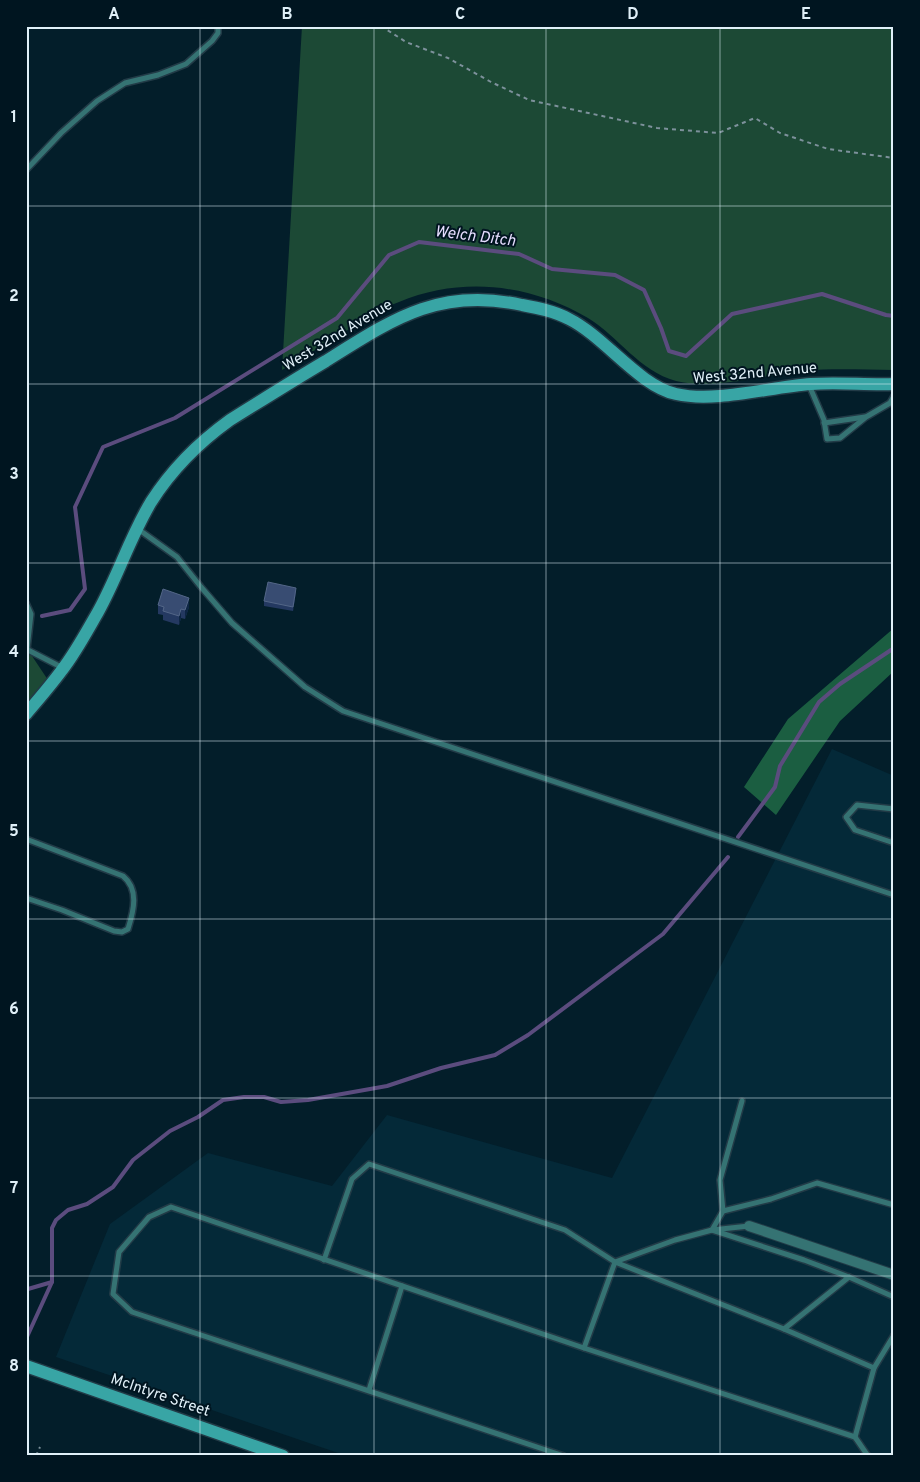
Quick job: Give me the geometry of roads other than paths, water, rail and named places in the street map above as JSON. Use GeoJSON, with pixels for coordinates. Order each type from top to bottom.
{"type":"FeatureCollection","features":[{"type":"Feature","properties":{"kind":"street","name":"West 32nd Avenue"},"geometry":{"type":"LineString","coordinates":[[26,714],[63,669],[99,610],[151,503],[172,472],[188,455],[230,420],[372,332],[404,315],[454,300],[478,299],[509,302],[546,310],[568,318],[584,327],[641,376],[658,387],[674,394],[695,397],[809,384],[894,384]]}},
{"type":"Feature","properties":{"kind":"street"},"geometry":{"type":"LineString","coordinates":[[750,1226],[894,1275]]}},
{"type":"Feature","properties":{"kind":"street","name":"McIntyre Street"},"geometry":{"type":"LineString","coordinates":[[26,1366],[283,1456]]}},
{"type":"Feature","properties":{"kind":"lane"},"geometry":{"type":"LineString","coordinates":[[26,170],[61,133],[97,101],[124,83],[158,75],[186,64],[212,41],[218,33],[218,26]]}},
{"type":"Feature","properties":{"kind":"lane"},"geometry":{"type":"LineString","coordinates":[[809,384],[824,423],[827,439],[840,438],[866,417],[890,403],[894,396]]}},
{"type":"Feature","properties":{"kind":"lane"},"geometry":{"type":"LineString","coordinates":[[824,423],[866,417]]}},
{"type":"Feature","properties":{"kind":"lane"},"geometry":{"type":"LineString","coordinates":[[138,529],[177,557],[232,623],[305,688],[343,711],[894,894]]}},
{"type":"Feature","properties":{"kind":"lane"},"geometry":{"type":"LineString","coordinates":[[26,603],[31,614],[27,649],[63,669]]}},
{"type":"Feature","properties":{"kind":"lane"},"geometry":{"type":"LineString","coordinates":[[894,809],[857,805],[846,817],[855,830],[894,843]]}},
{"type":"Feature","properties":{"kind":"lane"},"geometry":{"type":"LineString","coordinates":[[26,839],[123,876],[130,882],[134,895],[132,917],[128,929],[122,932],[114,931],[26,898]]}},
{"type":"Feature","properties":{"kind":"lane"},"geometry":{"type":"LineString","coordinates":[[712,1230],[723,1211],[720,1180],[742,1101]]}},
{"type":"Feature","properties":{"kind":"lane"},"geometry":{"type":"LineString","coordinates":[[324,1260],[352,1179],[369,1164],[564,1230],[615,1262],[784,1329],[874,1368]]}},
{"type":"Feature","properties":{"kind":"lane"},"geometry":{"type":"LineString","coordinates":[[723,1211],[771,1199],[817,1183],[894,1205]]}},
{"type":"Feature","properties":{"kind":"lane"},"geometry":{"type":"LineString","coordinates":[[564,1456],[132,1312],[113,1294],[119,1252],[149,1217],[171,1208],[584,1348],[855,1437],[868,1456]]}},
{"type":"Feature","properties":{"kind":"lane"},"geometry":{"type":"LineString","coordinates":[[615,1262],[675,1240],[712,1230],[750,1226]]}},
{"type":"Feature","properties":{"kind":"lane"},"geometry":{"type":"LineString","coordinates":[[712,1230],[804,1260],[894,1297]]}},
{"type":"Feature","properties":{"kind":"lane"},"geometry":{"type":"LineString","coordinates":[[584,1348],[615,1262]]}},
{"type":"Feature","properties":{"kind":"lane"},"geometry":{"type":"LineString","coordinates":[[784,1329],[849,1277]]}},
{"type":"Feature","properties":{"kind":"lane"},"geometry":{"type":"LineString","coordinates":[[369,1390],[402,1286]]}},
{"type":"Feature","properties":{"kind":"lane"},"geometry":{"type":"LineString","coordinates":[[855,1437],[874,1368],[894,1335]]}},
{"type":"Feature","properties":{"kind":"waterway","name":"Welch Ditch"},"geometry":{"type":"LineString","coordinates":[[42,616],[70,610],[85,589],[75,507],[103,447],[175,418],[337,318],[389,255],[419,242],[519,254],[552,269],[615,275],[644,290],[669,351],[686,356],[732,314],[822,294],[894,316]]}},
{"type":"Feature","properties":{"kind":"waterway"},"geometry":{"type":"LineString","coordinates":[[738,837],[775,787],[780,766],[819,702],[840,684],[894,648]]}},
{"type":"Feature","properties":{"kind":"waterway"},"geometry":{"type":"LineString","coordinates":[[26,1339],[52,1282],[52,1228],[56,1220],[68,1210],[87,1204],[113,1187],[133,1160],[170,1131],[198,1117],[223,1100],[244,1097],[264,1097],[281,1102],[308,1100],[387,1086],[441,1068],[495,1055],[528,1035],[663,934],[728,857]]}},
{"type":"Feature","properties":{"kind":"waterway"},"geometry":{"type":"LineString","coordinates":[[26,1291],[52,1282]]}}]}
